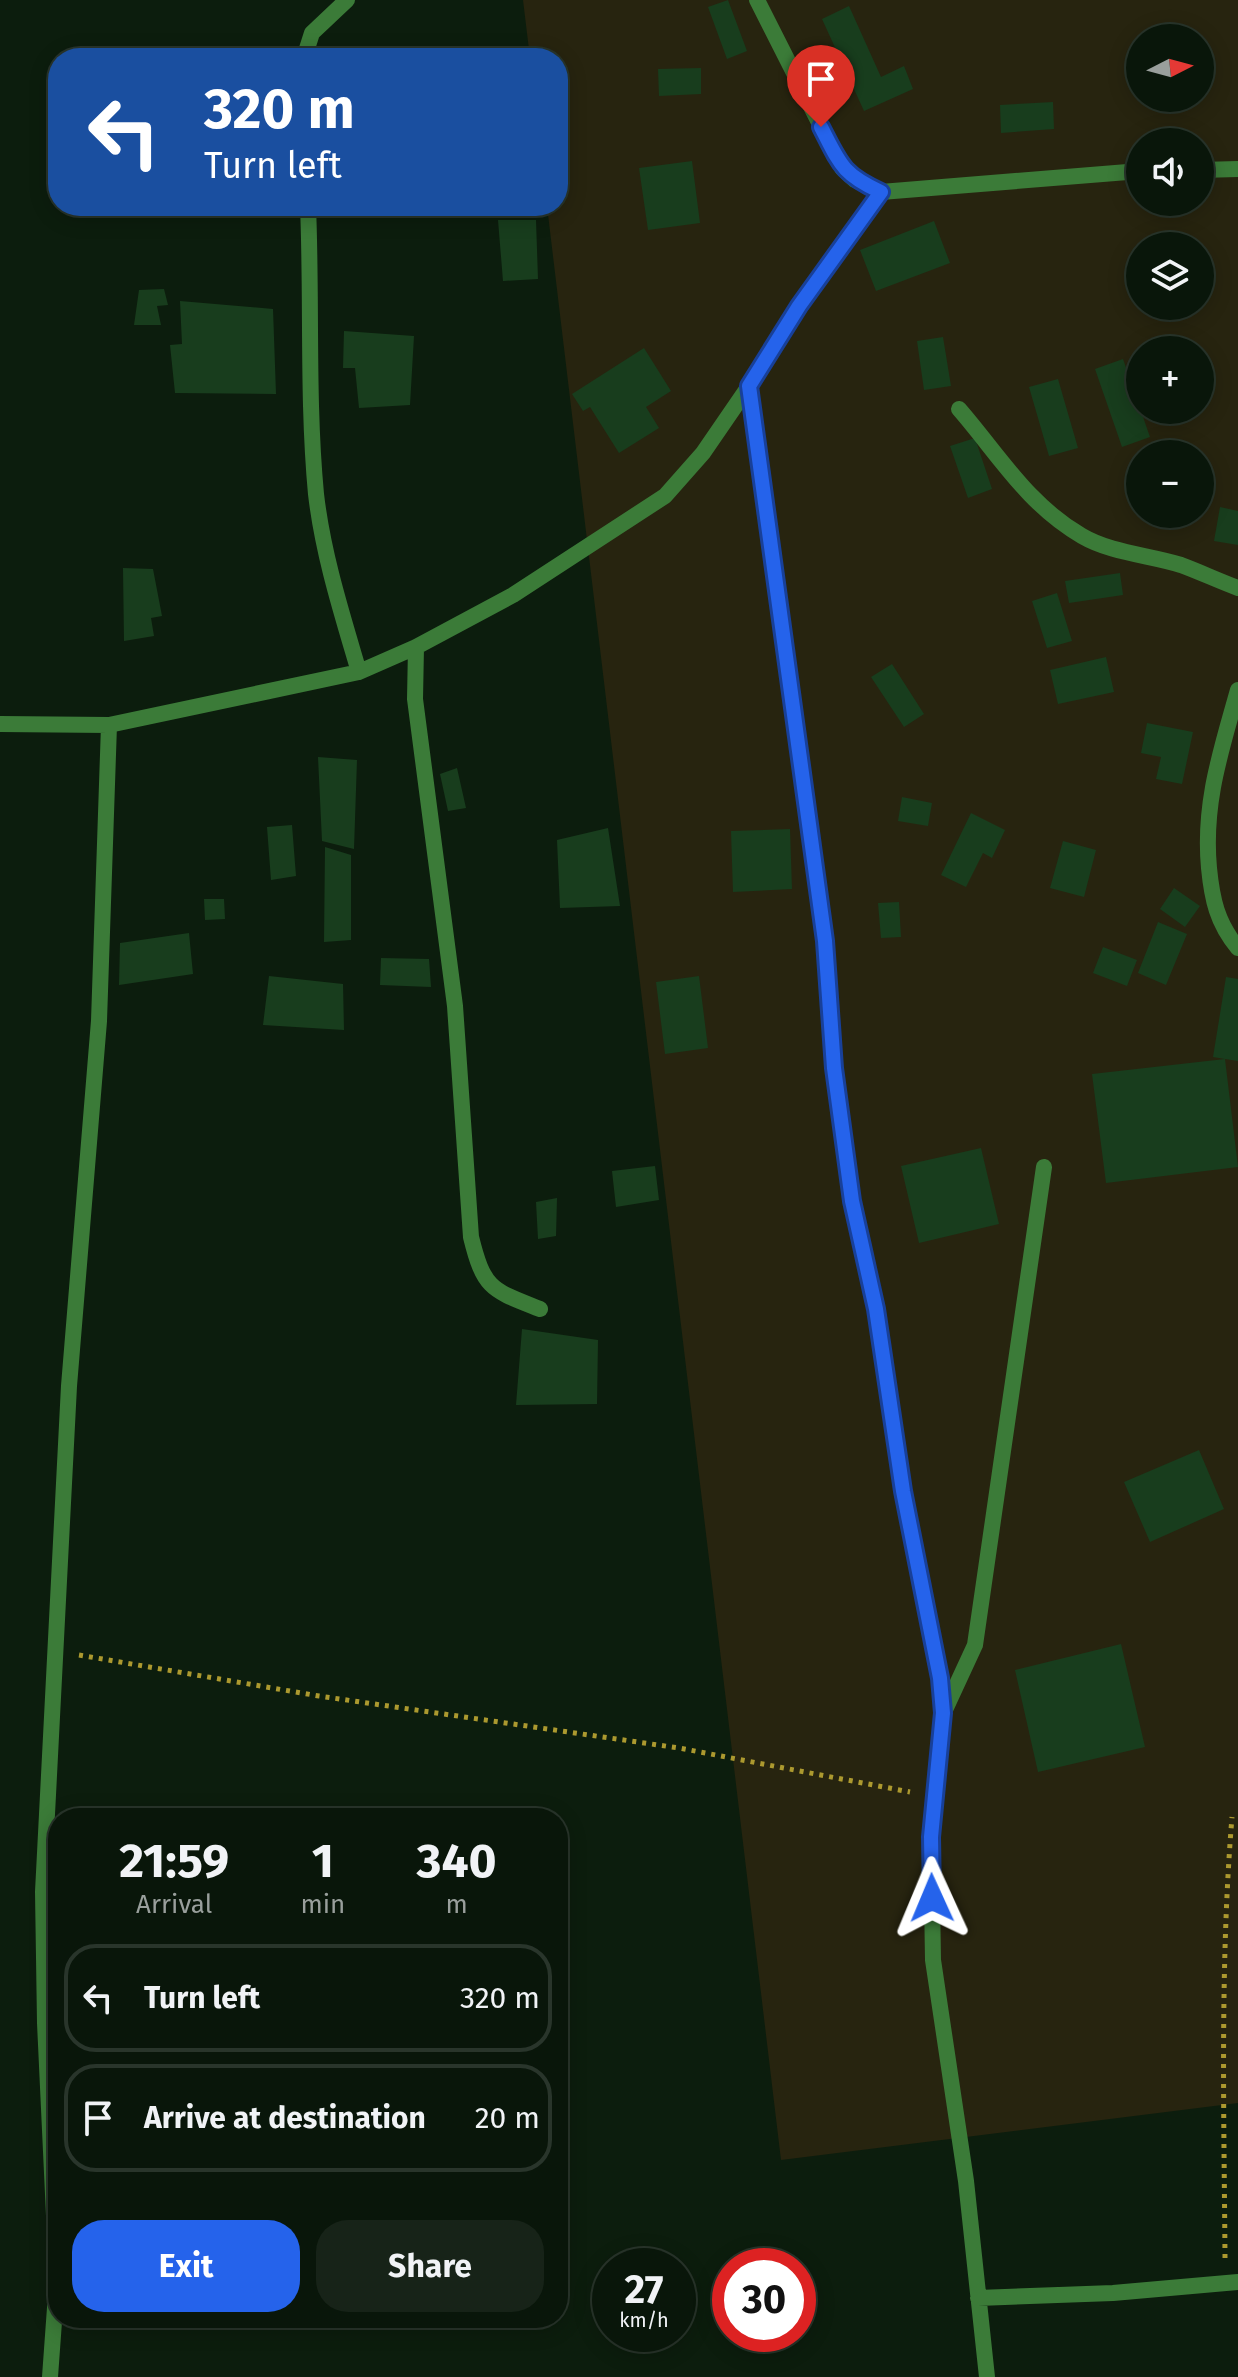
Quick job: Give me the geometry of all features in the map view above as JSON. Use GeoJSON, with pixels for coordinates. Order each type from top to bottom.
{"type":"FeatureCollection","features":[{"type":"Feature","properties":{"kind":"street"},"geometry":{"type":"LineString","coordinates":[[307,48],[312,33],[347,0]]}},
{"type":"Feature","properties":{"kind":"street"},"geometry":{"type":"LineString","coordinates":[[757,0],[842,168],[855,180],[881,192],[1126,172]]}},
{"type":"Feature","properties":{"kind":"street"},"geometry":{"type":"LineString","coordinates":[[1214,170],[1238,169]]}},
{"type":"Feature","properties":{"kind":"street"},"geometry":{"type":"LineString","coordinates":[[0,724],[109,725],[359,672],[416,647],[513,595],[665,496],[703,453],[799,306],[881,192]]}},
{"type":"Feature","properties":{"kind":"street"},"geometry":{"type":"LineString","coordinates":[[308,216],[310,359],[317,495],[331,577],[359,672]]}},
{"type":"Feature","properties":{"kind":"street"},"geometry":{"type":"LineString","coordinates":[[749,386],[825,941],[834,1068],[852,1201],[876,1309],[903,1491],[940,1678],[943,1713],[931,1837],[933,1960],[966,2181],[987,2377]]}},
{"type":"Feature","properties":{"kind":"street"},"geometry":{"type":"LineString","coordinates":[[959,409],[1019,485],[1083,537],[1181,565],[1238,588]]}},
{"type":"Feature","properties":{"kind":"street"},"geometry":{"type":"LineString","coordinates":[[416,647],[415,699],[455,1006],[471,1237],[478,1266],[495,1291],[540,1309]]}},
{"type":"Feature","properties":{"kind":"street"},"geometry":{"type":"LineString","coordinates":[[1238,690],[1215,774],[1206,838],[1212,899],[1219,922],[1238,948]]}},
{"type":"Feature","properties":{"kind":"street"},"geometry":{"type":"LineString","coordinates":[[48,2087],[43,1892],[69,1386],[97,1062],[109,725]]}},
{"type":"Feature","properties":{"kind":"street"},"geometry":{"type":"LineString","coordinates":[[943,1713],[975,1645],[1044,1167]]}},
{"type":"Feature","properties":{"kind":"street"},"geometry":{"type":"LineString","coordinates":[[978,2298],[1113,2293],[1232,2282]]}},
{"type":"Feature","properties":{"kind":"street"},"geometry":{"type":"LineString","coordinates":[[50,2377],[54,2328]]}},
{"type":"Feature","properties":{"kind":"path"},"geometry":{"type":"LineString","coordinates":[[55,1651],[319,1696],[679,1748],[935,1797]]}},
{"type":"Feature","properties":{"kind":"path"},"geometry":{"type":"LineString","coordinates":[[1232,1817],[1225,1976],[1232,2282]]}},
{"type":"Feature","properties":{"kind":"shaded area"},"geometry":{"type":"Polygon","coordinates":[[[523,0],[1238,0],[1238,2103],[781,2160],[548,216],[568,216],[568,48],[529,48],[523,0]]]}},
{"type":"Feature","properties":{"kind":"building"},"geometry":{"type":"Polygon","coordinates":[[[728,0],[747,51],[727,59],[708,7],[728,0]]]}},
{"type":"Feature","properties":{"kind":"building"},"geometry":{"type":"Polygon","coordinates":[[[849,6],[881,77],[904,66],[913,89],[864,111],[822,19],[849,6]]]}},
{"type":"Feature","properties":{"kind":"building"},"geometry":{"type":"Polygon","coordinates":[[[701,68],[701,94],[659,96],[658,69],[701,68]]]}},
{"type":"Feature","properties":{"kind":"building"},"geometry":{"type":"Polygon","coordinates":[[[1053,102],[1054,129],[1001,133],[1000,105],[1053,102]]]}},
{"type":"Feature","properties":{"kind":"building"},"geometry":{"type":"Polygon","coordinates":[[[692,161],[700,223],[648,230],[639,168],[692,161]]]}},
{"type":"Feature","properties":{"kind":"building"},"geometry":{"type":"Polygon","coordinates":[[[498,220],[536,220],[538,279],[503,281],[498,220]]]}},
{"type":"Feature","properties":{"kind":"building"},"geometry":{"type":"Polygon","coordinates":[[[934,221],[950,263],[876,291],[860,250],[934,221]]]}},
{"type":"Feature","properties":{"kind":"building"},"geometry":{"type":"Polygon","coordinates":[[[164,289],[168,305],[157,306],[161,325],[134,325],[139,290],[164,289]]]}},
{"type":"Feature","properties":{"kind":"building"},"geometry":{"type":"Polygon","coordinates":[[[180,301],[273,309],[276,394],[175,393],[170,345],[182,344],[180,301]]]}},
{"type":"Feature","properties":{"kind":"building"},"geometry":{"type":"Polygon","coordinates":[[[344,331],[414,336],[410,405],[359,408],[355,368],[343,368],[344,331]]]}},
{"type":"Feature","properties":{"kind":"building"},"geometry":{"type":"Polygon","coordinates":[[[943,337],[951,386],[924,390],[917,341],[943,337]]]}},
{"type":"Feature","properties":{"kind":"building"},"geometry":{"type":"Polygon","coordinates":[[[644,348],[671,391],[646,407],[659,428],[619,453],[590,407],[583,411],[572,394],[644,348]]]}},
{"type":"Feature","properties":{"kind":"building"},"geometry":{"type":"Polygon","coordinates":[[[1123,359],[1126,368],[1126,424],[1146,424],[1150,437],[1126,440],[1126,446],[1122,447],[1095,369],[1123,359]]]}},
{"type":"Feature","properties":{"kind":"building"},"geometry":{"type":"Polygon","coordinates":[[[1058,379],[1078,448],[1049,456],[1029,387],[1058,379]]]}},
{"type":"Feature","properties":{"kind":"building"},"geometry":{"type":"Polygon","coordinates":[[[975,438],[992,489],[968,498],[950,446],[975,438]]]}},
{"type":"Feature","properties":{"kind":"building"},"geometry":{"type":"Polygon","coordinates":[[[1220,507],[1238,511],[1238,545],[1214,541],[1220,507]]]}},
{"type":"Feature","properties":{"kind":"building"},"geometry":{"type":"Polygon","coordinates":[[[123,568],[153,569],[162,616],[151,618],[154,636],[124,641],[123,568]]]}},
{"type":"Feature","properties":{"kind":"building"},"geometry":{"type":"Polygon","coordinates":[[[1120,573],[1123,595],[1069,603],[1065,581],[1120,573]]]}},
{"type":"Feature","properties":{"kind":"building"},"geometry":{"type":"Polygon","coordinates":[[[1057,593],[1072,641],[1047,648],[1032,601],[1057,593]]]}},
{"type":"Feature","properties":{"kind":"building"},"geometry":{"type":"Polygon","coordinates":[[[1106,657],[1114,692],[1058,704],[1050,670],[1106,657]]]}},
{"type":"Feature","properties":{"kind":"building"},"geometry":{"type":"Polygon","coordinates":[[[892,664],[924,714],[904,727],[871,677],[892,664]]]}},
{"type":"Feature","properties":{"kind":"building"},"geometry":{"type":"Polygon","coordinates":[[[1147,723],[1193,732],[1182,784],[1156,779],[1161,757],[1141,753],[1147,723]]]}},
{"type":"Feature","properties":{"kind":"building"},"geometry":{"type":"Polygon","coordinates":[[[318,757],[357,760],[354,849],[322,841],[318,757]]]}},
{"type":"Feature","properties":{"kind":"building"},"geometry":{"type":"Polygon","coordinates":[[[457,768],[466,808],[448,811],[440,774],[457,768]]]}},
{"type":"Feature","properties":{"kind":"building"},"geometry":{"type":"Polygon","coordinates":[[[902,797],[932,803],[928,826],[898,821],[902,797]]]}},
{"type":"Feature","properties":{"kind":"building"},"geometry":{"type":"Polygon","coordinates":[[[971,813],[1005,830],[992,858],[983,853],[966,887],[941,875],[971,813]]]}},
{"type":"Feature","properties":{"kind":"building"},"geometry":{"type":"Polygon","coordinates":[[[292,825],[296,876],[271,880],[267,827],[292,825]]]}},
{"type":"Feature","properties":{"kind":"building"},"geometry":{"type":"Polygon","coordinates":[[[608,828],[620,906],[560,908],[557,840],[608,828]]]}},
{"type":"Feature","properties":{"kind":"building"},"geometry":{"type":"Polygon","coordinates":[[[790,829],[792,889],[733,892],[731,831],[790,829]]]}},
{"type":"Feature","properties":{"kind":"building"},"geometry":{"type":"Polygon","coordinates":[[[1063,841],[1096,850],[1084,897],[1050,888],[1063,841]]]}},
{"type":"Feature","properties":{"kind":"building"},"geometry":{"type":"Polygon","coordinates":[[[325,847],[351,855],[351,940],[324,942],[325,847]]]}},
{"type":"Feature","properties":{"kind":"building"},"geometry":{"type":"Polygon","coordinates":[[[1174,888],[1200,906],[1185,927],[1160,909],[1174,888]]]}},
{"type":"Feature","properties":{"kind":"building"},"geometry":{"type":"Polygon","coordinates":[[[204,899],[224,899],[225,919],[205,920],[204,899]]]}},
{"type":"Feature","properties":{"kind":"building"},"geometry":{"type":"Polygon","coordinates":[[[899,902],[901,937],[881,938],[878,903],[899,902]]]}},
{"type":"Feature","properties":{"kind":"building"},"geometry":{"type":"Polygon","coordinates":[[[1158,922],[1187,934],[1166,985],[1138,973],[1158,922]]]}},
{"type":"Feature","properties":{"kind":"building"},"geometry":{"type":"Polygon","coordinates":[[[189,933],[193,974],[119,985],[120,943],[189,933]]]}},
{"type":"Feature","properties":{"kind":"building"},"geometry":{"type":"Polygon","coordinates":[[[1103,947],[1137,960],[1127,986],[1093,973],[1103,947]]]}},
{"type":"Feature","properties":{"kind":"building"},"geometry":{"type":"Polygon","coordinates":[[[381,958],[429,959],[431,987],[380,985],[381,958]]]}},
{"type":"Feature","properties":{"kind":"building"},"geometry":{"type":"Polygon","coordinates":[[[269,976],[343,984],[344,1030],[263,1025],[269,976]]]}},
{"type":"Feature","properties":{"kind":"building"},"geometry":{"type":"Polygon","coordinates":[[[699,976],[708,1048],[665,1054],[656,982],[699,976]]]}},
{"type":"Feature","properties":{"kind":"building"},"geometry":{"type":"Polygon","coordinates":[[[1226,977],[1238,979],[1238,1061],[1213,1057],[1226,977]]]}},
{"type":"Feature","properties":{"kind":"building"},"geometry":{"type":"Polygon","coordinates":[[[1225,1059],[1238,1167],[1106,1183],[1092,1074],[1225,1059]]]}},
{"type":"Feature","properties":{"kind":"building"},"geometry":{"type":"Polygon","coordinates":[[[981,1148],[999,1224],[919,1243],[901,1166],[981,1148]]]}},
{"type":"Feature","properties":{"kind":"building"},"geometry":{"type":"Polygon","coordinates":[[[655,1166],[659,1200],[616,1207],[612,1171],[655,1166]]]}},
{"type":"Feature","properties":{"kind":"building"},"geometry":{"type":"Polygon","coordinates":[[[557,1198],[556,1236],[538,1239],[536,1202],[557,1198]]]}},
{"type":"Feature","properties":{"kind":"building"},"geometry":{"type":"Polygon","coordinates":[[[522,1329],[598,1340],[597,1404],[516,1405],[522,1329]]]}},
{"type":"Feature","properties":{"kind":"building"},"geometry":{"type":"Polygon","coordinates":[[[1199,1450],[1224,1509],[1150,1542],[1124,1482],[1199,1450]]]}},
{"type":"Feature","properties":{"kind":"building"},"geometry":{"type":"Polygon","coordinates":[[[1121,1644],[1145,1747],[1038,1772],[1015,1670],[1121,1644]]]}},
{"type":"Feature","properties":{"kind":"route"},"geometry":{"type":"LineString","coordinates":[[821,127],[842,168],[855,180],[881,192],[799,306],[749,386],[825,941],[834,1068],[852,1201],[876,1309],[903,1491],[940,1678],[943,1713],[931,1837],[932,1898]]}}]}
